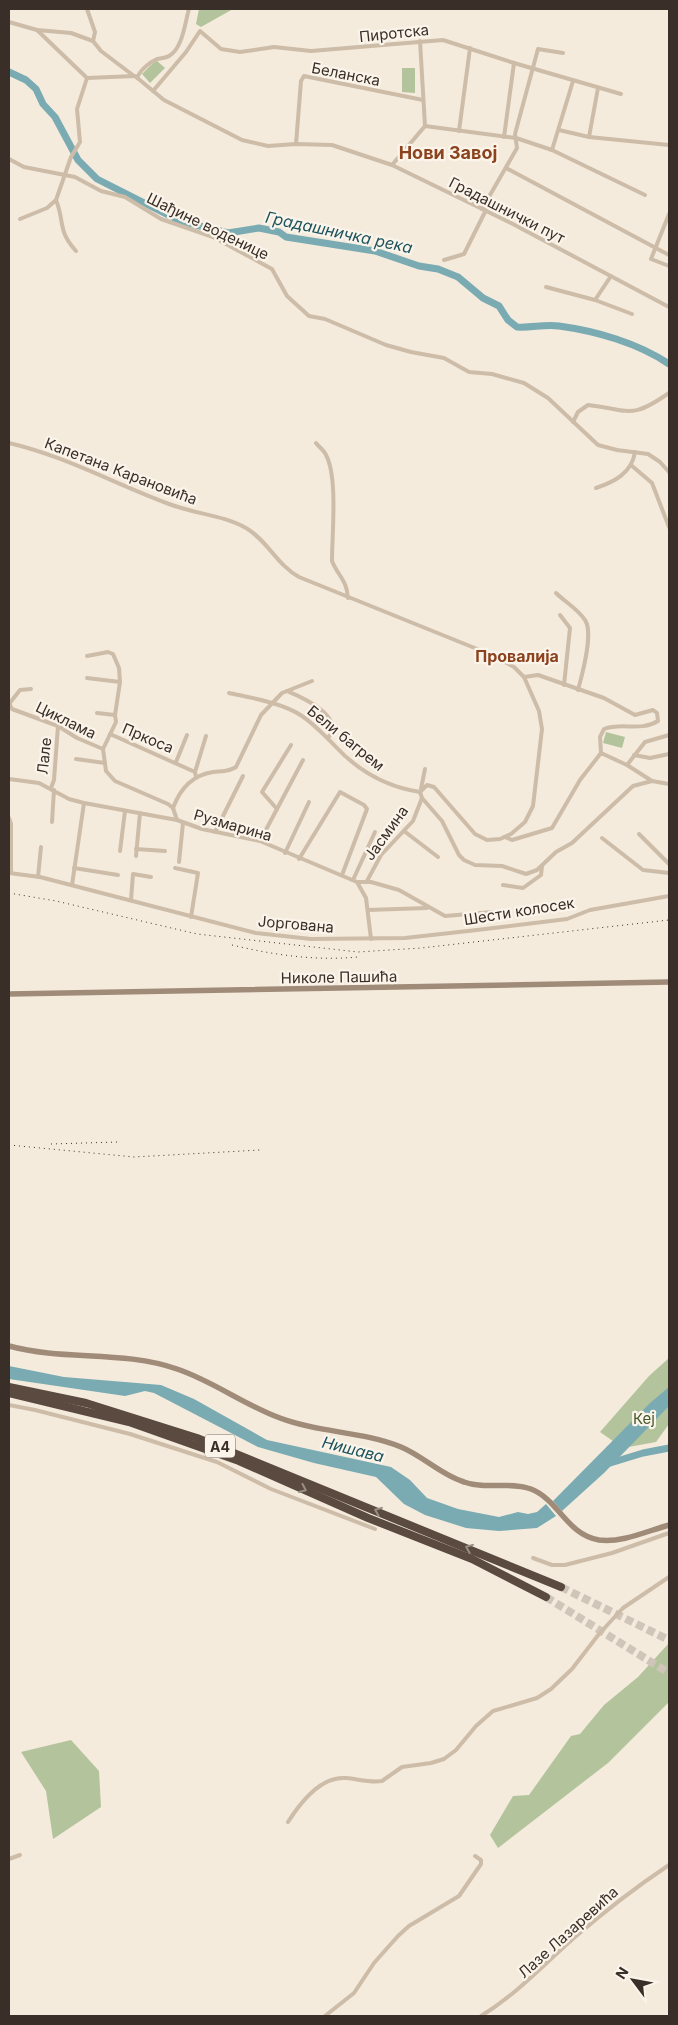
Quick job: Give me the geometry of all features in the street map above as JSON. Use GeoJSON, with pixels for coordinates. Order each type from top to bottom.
{"type":"FeatureCollection","features":[{"type":"Feature","properties":{"kind":"highway","name":"A4"},"geometry":{"type":"LineString","coordinates":[[9,1387],[94,1405],[197,1438],[562,1587]]}},
{"type":"Feature","properties":{"kind":"highway","name":"A4"},"geometry":{"type":"LineString","coordinates":[[9,1394],[109,1416],[218,1453],[376,1521],[472,1559],[546,1597]]}},
{"type":"Feature","properties":{"kind":"main road","name":"Николе Пашића"},"geometry":{"type":"LineString","coordinates":[[9,994],[669,982]]}},
{"type":"Feature","properties":{"kind":"main road"},"geometry":{"type":"LineString","coordinates":[[9,1346],[52,1354],[124,1359],[164,1365],[199,1378],[279,1418],[319,1429],[376,1438],[396,1445],[463,1482],[488,1487],[524,1487],[540,1494],[570,1525],[588,1537],[606,1541],[628,1537],[669,1525]]}},
{"type":"Feature","properties":{"kind":"street"},"geometry":{"type":"LineString","coordinates":[[87,9],[95,32],[93,41]]}},
{"type":"Feature","properties":{"kind":"street"},"geometry":{"type":"LineString","coordinates":[[37,30],[88,78],[136,77],[157,59],[169,56],[175,50],[184,30],[189,9]]}},
{"type":"Feature","properties":{"kind":"street"},"geometry":{"type":"LineString","coordinates":[[9,22],[37,30],[71,34],[93,41],[101,51],[152,91]]}},
{"type":"Feature","properties":{"kind":"street","name":"Пиротска"},"geometry":{"type":"LineString","coordinates":[[152,91],[186,52],[200,31],[214,44],[230,51],[240,52],[274,47],[311,51],[443,40],[621,94]]}},
{"type":"Feature","properties":{"kind":"street"},"geometry":{"type":"LineString","coordinates":[[392,165],[425,126],[420,41]]}},
{"type":"Feature","properties":{"kind":"street"},"geometry":{"type":"LineString","coordinates":[[459,131],[470,48]]}},
{"type":"Feature","properties":{"kind":"street"},"geometry":{"type":"LineString","coordinates":[[444,260],[464,254],[484,210],[517,148],[515,134],[538,49],[563,53]]}},
{"type":"Feature","properties":{"kind":"street"},"geometry":{"type":"LineString","coordinates":[[504,137],[514,63]]}},
{"type":"Feature","properties":{"kind":"street","name":"Беланска"},"geometry":{"type":"LineString","coordinates":[[296,144],[301,81],[304,76],[423,100]]}},
{"type":"Feature","properties":{"kind":"street"},"geometry":{"type":"LineString","coordinates":[[20,219],[47,208],[56,200],[71,157],[81,137],[76,109],[88,78]]}},
{"type":"Feature","properties":{"kind":"street"},"geometry":{"type":"LineString","coordinates":[[552,150],[573,81]]}},
{"type":"Feature","properties":{"kind":"street"},"geometry":{"type":"LineString","coordinates":[[589,137],[598,88]]}},
{"type":"Feature","properties":{"kind":"street","name":"Градашнички пут"},"geometry":{"type":"LineString","coordinates":[[152,91],[233,137],[259,145],[338,146],[392,165],[484,210],[669,307]]}},
{"type":"Feature","properties":{"kind":"street"},"geometry":{"type":"LineString","coordinates":[[425,126],[516,138],[552,150],[645,195]]}},
{"type":"Feature","properties":{"kind":"street"},"geometry":{"type":"LineString","coordinates":[[559,130],[589,137],[669,145]]}},
{"type":"Feature","properties":{"kind":"street","name":"Шађине воденице"},"geometry":{"type":"LineString","coordinates":[[9,159],[24,167],[75,177],[101,191],[125,197],[161,219],[213,237],[272,269],[287,296],[309,316],[325,319],[386,345],[410,352],[444,358],[469,372],[492,374],[524,383],[548,398],[598,445],[655,457],[669,472]]}},
{"type":"Feature","properties":{"kind":"street"},"geometry":{"type":"LineString","coordinates":[[506,168],[669,255]]}},
{"type":"Feature","properties":{"kind":"street"},"geometry":{"type":"LineString","coordinates":[[56,200],[60,209],[62,233],[76,251]]}},
{"type":"Feature","properties":{"kind":"street"},"geometry":{"type":"LineString","coordinates":[[669,214],[667,226],[654,248],[651,259],[669,266]]}},
{"type":"Feature","properties":{"kind":"street"},"geometry":{"type":"LineString","coordinates":[[595,300],[611,276]]}},
{"type":"Feature","properties":{"kind":"street"},"geometry":{"type":"LineString","coordinates":[[546,287],[595,300],[632,314]]}},
{"type":"Feature","properties":{"kind":"street"},"geometry":{"type":"LineString","coordinates":[[573,422],[578,412],[588,405],[633,412],[647,407],[669,393]]}},
{"type":"Feature","properties":{"kind":"street","name":"Капетана Карановића"},"geometry":{"type":"LineString","coordinates":[[9,443],[44,452],[172,505],[237,524],[253,532],[290,572],[348,598],[492,655],[514,667],[524,677],[536,703],[542,729],[536,794],[529,816],[518,828],[505,837]]}},
{"type":"Feature","properties":{"kind":"street"},"geometry":{"type":"LineString","coordinates":[[316,443],[325,453],[329,464],[333,492],[332,561],[336,570],[346,582],[348,598]]}},
{"type":"Feature","properties":{"kind":"street"},"geometry":{"type":"LineString","coordinates":[[596,488],[618,479],[631,465],[635,452]]}},
{"type":"Feature","properties":{"kind":"street"},"geometry":{"type":"LineString","coordinates":[[631,465],[652,483],[669,527]]}},
{"type":"Feature","properties":{"kind":"street"},"geometry":{"type":"LineString","coordinates":[[556,593],[580,614],[587,624],[586,648],[578,690]]}},
{"type":"Feature","properties":{"kind":"street"},"geometry":{"type":"LineString","coordinates":[[560,615],[570,628],[564,685]]}},
{"type":"Feature","properties":{"kind":"street"},"geometry":{"type":"LineString","coordinates":[[87,656],[108,652],[113,654],[119,668],[120,682],[115,715],[116,722],[103,750]]}},
{"type":"Feature","properties":{"kind":"street"},"geometry":{"type":"LineString","coordinates":[[421,790],[427,785],[434,787],[469,828],[481,838],[487,840],[505,837],[512,840],[552,828],[580,780],[601,752],[600,737],[604,729],[617,726],[643,727],[658,721],[658,714],[653,710],[635,715],[604,698],[538,675],[524,677]]}},
{"type":"Feature","properties":{"kind":"street"},"geometry":{"type":"LineString","coordinates":[[87,678],[120,682]]}},
{"type":"Feature","properties":{"kind":"street"},"geometry":{"type":"LineString","coordinates":[[195,774],[228,771],[236,767],[256,722],[287,691],[312,681]]}},
{"type":"Feature","properties":{"kind":"street","name":"Циклама"},"geometry":{"type":"LineString","coordinates":[[31,688],[21,689],[9,704],[12,709],[58,726],[103,750],[106,771],[114,781],[162,801],[173,808]]}},
{"type":"Feature","properties":{"kind":"street"},"geometry":{"type":"LineString","coordinates":[[287,691],[319,707],[328,717],[331,729],[328,738]]}},
{"type":"Feature","properties":{"kind":"street","name":"Бели багрем"},"geometry":{"type":"LineString","coordinates":[[229,694],[272,704],[302,716],[348,758],[377,778],[402,789],[421,790]]}},
{"type":"Feature","properties":{"kind":"street"},"geometry":{"type":"LineString","coordinates":[[9,715],[12,709]]}},
{"type":"Feature","properties":{"kind":"street"},"geometry":{"type":"LineString","coordinates":[[97,713],[115,715]]}},
{"type":"Feature","properties":{"kind":"street","name":"Лале"},"geometry":{"type":"LineString","coordinates":[[52,789],[58,726]]}},
{"type":"Feature","properties":{"kind":"street","name":"Пркоса"},"geometry":{"type":"LineString","coordinates":[[110,734],[176,762],[195,774]]}},
{"type":"Feature","properties":{"kind":"street","name":"Пркоса"},"geometry":{"type":"LineString","coordinates":[[176,762],[187,735]]}},
{"type":"Feature","properties":{"kind":"street"},"geometry":{"type":"LineString","coordinates":[[627,764],[645,742],[669,735]]}},
{"type":"Feature","properties":{"kind":"street"},"geometry":{"type":"LineString","coordinates":[[183,823],[176,820],[173,808],[195,774],[206,736]]}},
{"type":"Feature","properties":{"kind":"street"},"geometry":{"type":"LineString","coordinates":[[277,809],[262,792],[291,745]]}},
{"type":"Feature","properties":{"kind":"street"},"geometry":{"type":"LineString","coordinates":[[601,752],[627,764],[652,780],[669,784]]}},
{"type":"Feature","properties":{"kind":"street"},"geometry":{"type":"LineString","coordinates":[[634,755],[650,758],[669,754]]}},
{"type":"Feature","properties":{"kind":"street","name":"Циклама"},"geometry":{"type":"LineString","coordinates":[[76,759],[105,763]]}},
{"type":"Feature","properties":{"kind":"street"},"geometry":{"type":"LineString","coordinates":[[260,841],[303,760]]}},
{"type":"Feature","properties":{"kind":"street"},"geometry":{"type":"LineString","coordinates":[[425,769],[421,790],[422,798],[442,821],[459,855],[464,860],[476,865],[502,866],[521,874],[532,872],[542,866],[556,852],[576,840],[630,788],[652,780]]}},
{"type":"Feature","properties":{"kind":"street"},"geometry":{"type":"LineString","coordinates":[[215,832],[243,776]]}},
{"type":"Feature","properties":{"kind":"street","name":"Рузмарина"},"geometry":{"type":"LineString","coordinates":[[9,779],[39,784],[69,799],[84,803],[176,820]]}},
{"type":"Feature","properties":{"kind":"street"},"geometry":{"type":"LineString","coordinates":[[52,789],[52,822]]}},
{"type":"Feature","properties":{"kind":"street"},"geometry":{"type":"LineString","coordinates":[[299,859],[340,792],[366,806],[342,876]]}},
{"type":"Feature","properties":{"kind":"street","name":"Јасмина"},"geometry":{"type":"LineString","coordinates":[[367,881],[381,854],[414,818],[422,798]]}},
{"type":"Feature","properties":{"kind":"street","name":"Рузмарина"},"geometry":{"type":"LineString","coordinates":[[285,853],[309,802]]}},
{"type":"Feature","properties":{"kind":"street"},"geometry":{"type":"LineString","coordinates":[[72,885],[84,803]]}},
{"type":"Feature","properties":{"kind":"street"},"geometry":{"type":"LineString","coordinates":[[120,851],[125,810]]}},
{"type":"Feature","properties":{"kind":"street"},"geometry":{"type":"LineString","coordinates":[[136,856],[140,813]]}},
{"type":"Feature","properties":{"kind":"street"},"geometry":{"type":"LineString","coordinates":[[9,818],[11,824],[10,873]]}},
{"type":"Feature","properties":{"kind":"street","name":"Рузмарина"},"geometry":{"type":"LineString","coordinates":[[179,862],[183,823],[260,841],[355,881],[367,881],[399,890],[427,908],[445,916],[493,912]]}},
{"type":"Feature","properties":{"kind":"street"},"geometry":{"type":"LineString","coordinates":[[404,831],[438,857]]}},
{"type":"Feature","properties":{"kind":"street"},"geometry":{"type":"LineString","coordinates":[[371,939],[365,894],[355,881],[375,832]]}},
{"type":"Feature","properties":{"kind":"street"},"geometry":{"type":"LineString","coordinates":[[638,834],[669,864]]}},
{"type":"Feature","properties":{"kind":"street"},"geometry":{"type":"LineString","coordinates":[[602,838],[643,870],[669,873]]}},
{"type":"Feature","properties":{"kind":"street"},"geometry":{"type":"LineString","coordinates":[[38,876],[42,847]]}},
{"type":"Feature","properties":{"kind":"street"},"geometry":{"type":"LineString","coordinates":[[136,849],[165,851]]}},
{"type":"Feature","properties":{"kind":"street"},"geometry":{"type":"LineString","coordinates":[[503,885],[523,888],[541,875],[542,866]]}},
{"type":"Feature","properties":{"kind":"street"},"geometry":{"type":"LineString","coordinates":[[74,868],[118,875]]}},
{"type":"Feature","properties":{"kind":"street"},"geometry":{"type":"LineString","coordinates":[[175,868],[198,873],[190,917]]}},
{"type":"Feature","properties":{"kind":"street","name":"Јоргована"},"geometry":{"type":"LineString","coordinates":[[10,873],[38,876],[190,917],[269,935],[311,939],[371,939]]}},
{"type":"Feature","properties":{"kind":"street"},"geometry":{"type":"LineString","coordinates":[[131,900],[133,874],[151,877]]}},
{"type":"Feature","properties":{"kind":"street","name":"Шести колосек"},"geometry":{"type":"LineString","coordinates":[[371,939],[404,938],[567,918],[590,910],[669,896]]}},
{"type":"Feature","properties":{"kind":"street"},"geometry":{"type":"LineString","coordinates":[[368,910],[427,908]]}},
{"type":"Feature","properties":{"kind":"street"},"geometry":{"type":"LineString","coordinates":[[9,1406],[35,1410],[130,1434],[217,1462],[271,1489],[375,1529]]}},
{"type":"Feature","properties":{"kind":"street"},"geometry":{"type":"LineString","coordinates":[[533,1558],[552,1565],[565,1565],[612,1553],[669,1533]]}},
{"type":"Feature","properties":{"kind":"street"},"geometry":{"type":"LineString","coordinates":[[288,1822],[306,1798],[333,1780],[344,1778],[382,1782],[402,1767],[431,1763],[449,1756],[492,1711],[537,1698],[564,1678],[623,1608],[669,1577]]}},
{"type":"Feature","properties":{"kind":"street"},"geometry":{"type":"LineString","coordinates":[[9,1859],[20,1855]]}},
{"type":"Feature","properties":{"kind":"street"},"geometry":{"type":"LineString","coordinates":[[325,2016],[354,1993],[374,1963],[398,1936],[410,1926],[459,1896],[481,1864],[481,1860],[475,1856]]}},
{"type":"Feature","properties":{"kind":"street","name":"Лазе Лазаревића"},"geometry":{"type":"LineString","coordinates":[[482,2016],[515,1994],[573,1938],[621,1899],[669,1865]]}},
{"type":"Feature","properties":{"kind":"green space"},"geometry":{"type":"Polygon","coordinates":[[[199,9],[233,9],[201,27],[196,24],[199,9]]]}},
{"type":"Feature","properties":{"kind":"green space"},"geometry":{"type":"Polygon","coordinates":[[[156,60],[165,68],[150,83],[142,74],[156,60]]]}},
{"type":"Feature","properties":{"kind":"green space"},"geometry":{"type":"Polygon","coordinates":[[[402,68],[415,68],[415,93],[402,92],[402,68]]]}},
{"type":"Feature","properties":{"kind":"green space"},"geometry":{"type":"Polygon","coordinates":[[[606,732],[625,737],[622,748],[603,743],[606,732]]]}},
{"type":"Feature","properties":{"kind":"green space","name":"Кеј"},"geometry":{"type":"Polygon","coordinates":[[[669,1358],[669,1424],[656,1442],[623,1448],[600,1432],[649,1376],[669,1358]]]}},
{"type":"Feature","properties":{"kind":"green space"},"geometry":{"type":"Polygon","coordinates":[[[669,1643],[669,1702],[608,1763],[498,1848],[490,1835],[513,1796],[529,1795],[571,1736],[580,1734],[604,1705],[638,1677],[669,1643]]]}},
{"type":"Feature","properties":{"kind":"green space"},"geometry":{"type":"Polygon","coordinates":[[[71,1740],[99,1771],[101,1807],[53,1839],[46,1791],[21,1752],[71,1740]]]}},
{"type":"Feature","properties":{"kind":"water"},"geometry":{"type":"Polygon","coordinates":[[[9,1366],[64,1377],[161,1385],[194,1399],[267,1440],[391,1467],[410,1480],[427,1498],[458,1509],[499,1517],[518,1512],[528,1514],[537,1512],[546,1504],[556,1516],[537,1528],[499,1531],[466,1528],[425,1515],[404,1504],[376,1477],[314,1463],[258,1447],[154,1393],[145,1391],[125,1396],[9,1379],[9,1366]]]}},
{"type":"Feature","properties":{"kind":"water"},"geometry":{"type":"Polygon","coordinates":[[[669,1387],[669,1406],[604,1473],[562,1511],[553,1501],[650,1403],[669,1387]]]}},
{"type":"Feature","properties":{"kind":"waterway","name":"Градашничка река"},"geometry":{"type":"LineString","coordinates":[[9,72],[26,80],[36,89],[43,104],[55,117],[78,160],[97,179],[180,221],[228,233],[259,228],[279,232],[286,237],[375,251],[419,266],[438,269],[458,277],[483,298],[499,306],[508,320],[517,327],[554,326],[587,331],[630,344],[669,364]]}},
{"type":"Feature","properties":{"kind":"waterway"},"geometry":{"type":"LineString","coordinates":[[607,1464],[643,1453],[669,1448]]}},
{"type":"Feature","properties":{"kind":"tunnel"},"geometry":{"type":"LineString","coordinates":[[561,1587],[669,1640]]}},
{"type":"Feature","properties":{"kind":"tunnel"},"geometry":{"type":"LineString","coordinates":[[546,1597],[669,1673]]}},
{"type":"Feature","properties":{"kind":"railway"},"geometry":{"type":"LineString","coordinates":[[9,893],[56,901],[197,934],[358,952],[421,948],[669,920]]}},
{"type":"Feature","properties":{"kind":"railway"},"geometry":{"type":"LineString","coordinates":[[232,945],[263,952],[295,956],[326,958],[358,957]]}},
{"type":"Feature","properties":{"kind":"railway"},"geometry":{"type":"LineString","coordinates":[[51,1144],[118,1142]]}},
{"type":"Feature","properties":{"kind":"railway"},"geometry":{"type":"LineString","coordinates":[[9,1145],[134,1157],[260,1150]]}},
{"type":"Feature","properties":{"kind":"district","name":"Нови Завој"},"geometry":{"type":"Point","coordinates":[448,152]}},
{"type":"Feature","properties":{"kind":"district","name":"Провалија"},"geometry":{"type":"Point","coordinates":[517,656]}},
{"type":"Feature","properties":{"kind":"water label","name":"Нишава"},"geometry":{"type":"Point","coordinates":[353,1449]}}]}
